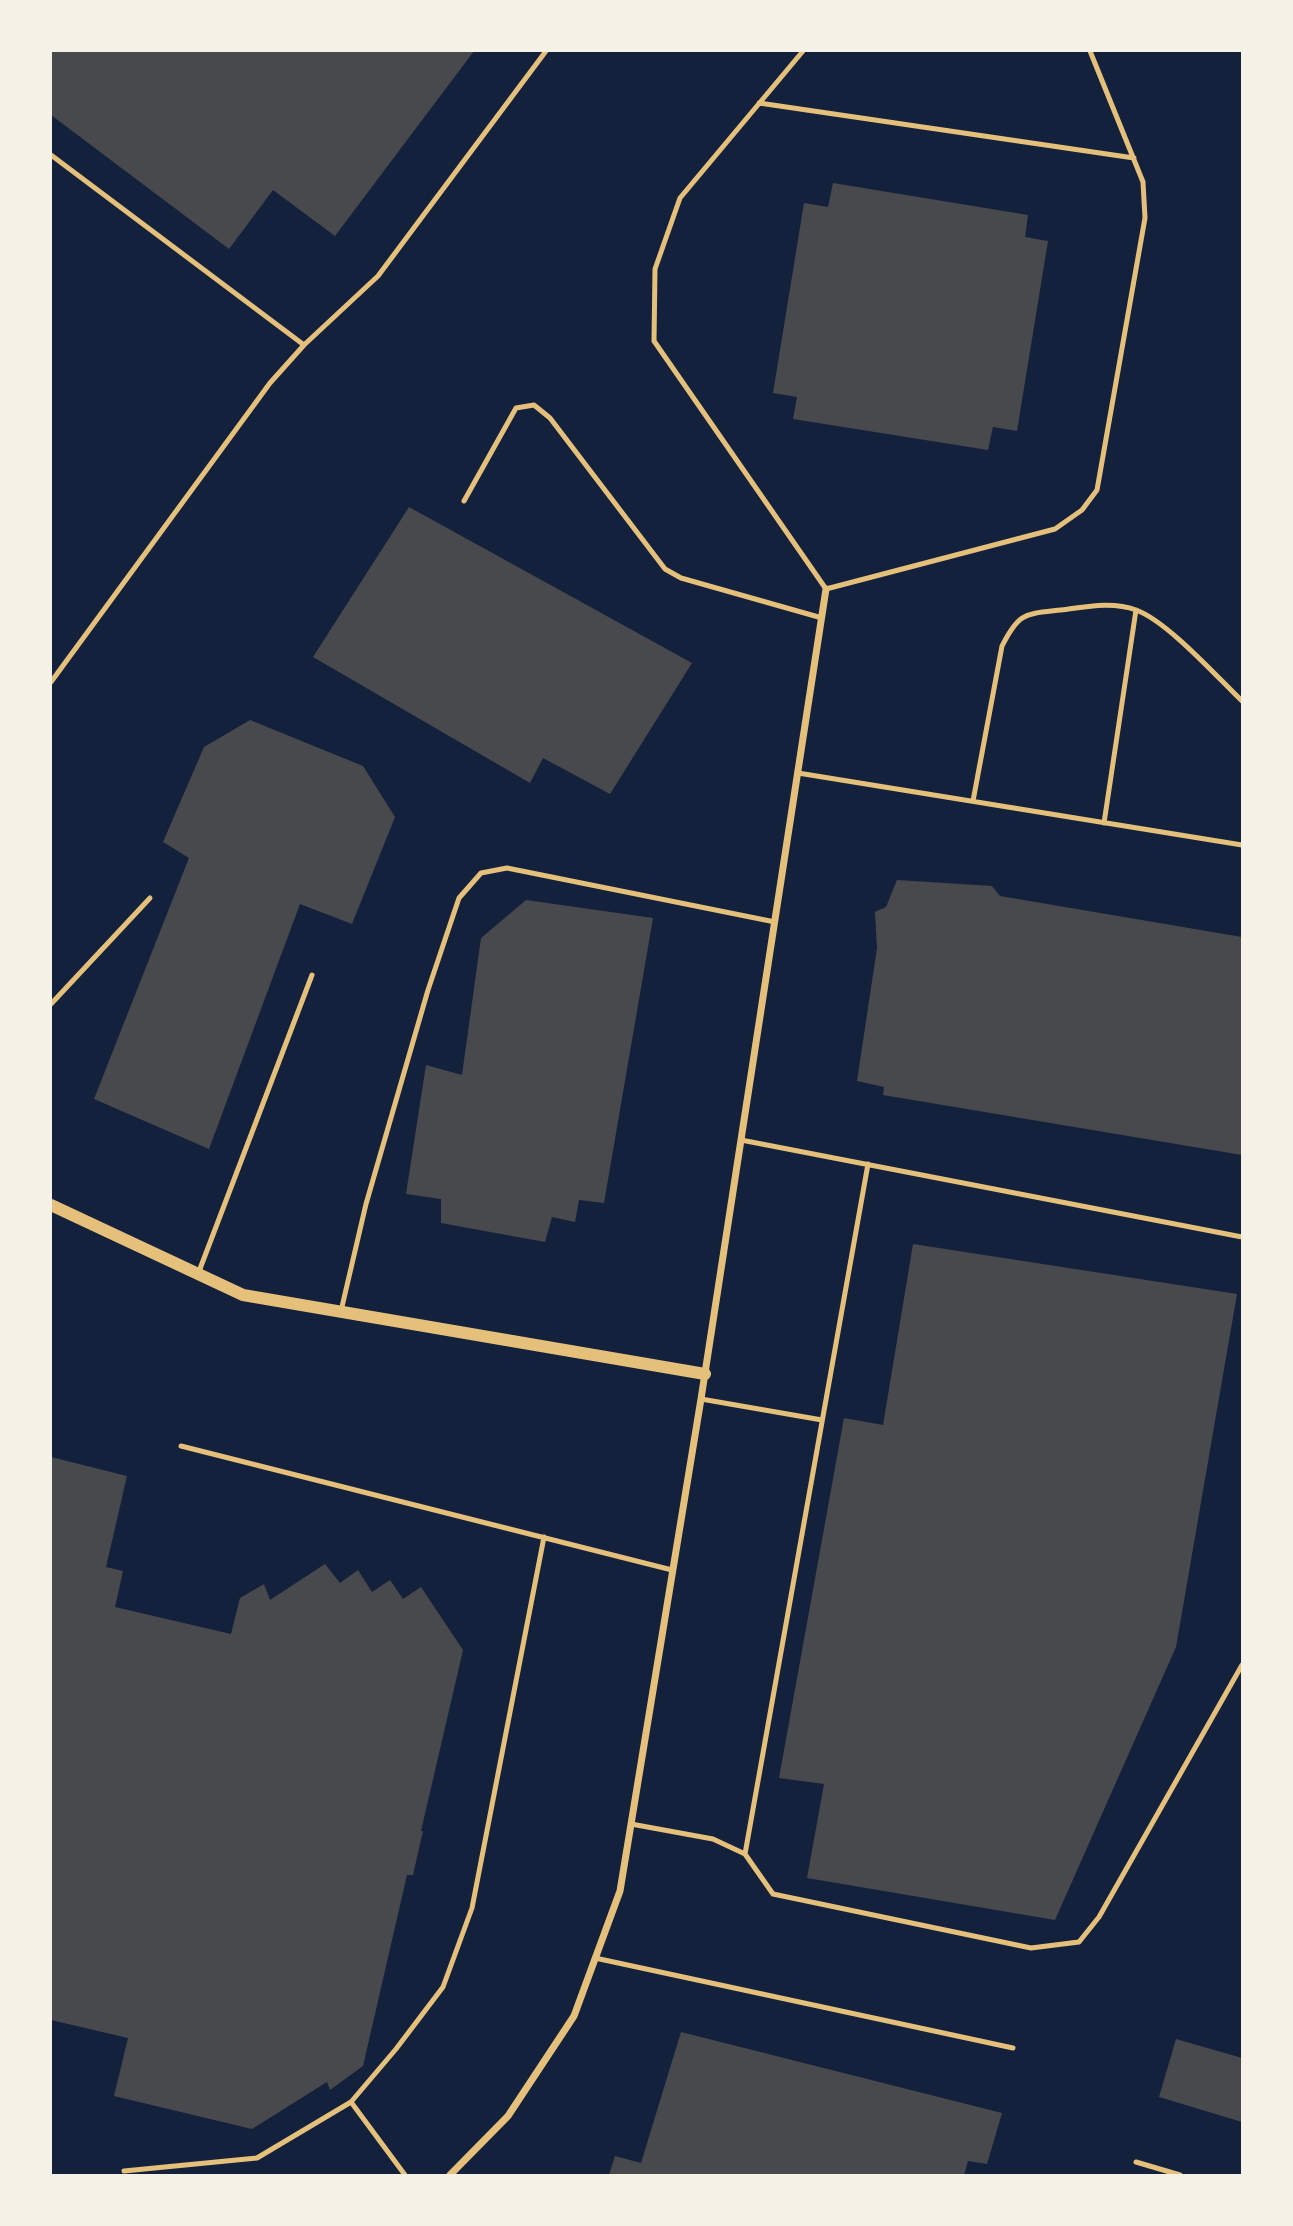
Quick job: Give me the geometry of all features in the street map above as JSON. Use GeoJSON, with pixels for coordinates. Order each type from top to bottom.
{"type":"FeatureCollection","features":[{"type":"Feature","properties":{"kind":"street"},"geometry":{"type":"LineString","coordinates":[[450,2175],[508,2116],[574,2016],[620,1891],[705,1374],[826,589]]}},
{"type":"Feature","properties":{"kind":"street"},"geometry":{"type":"LineString","coordinates":[[51,1205],[243,1295],[705,1374]]}},
{"type":"Feature","properties":{"kind":"lane"},"geometry":{"type":"LineString","coordinates":[[51,682],[270,383],[304,345],[378,276],[546,51]]}},
{"type":"Feature","properties":{"kind":"lane"},"geometry":{"type":"LineString","coordinates":[[803,51],[680,198],[655,269],[654,341],[826,589],[1055,529],[1082,510],[1097,490],[1145,218],[1143,182],[1090,51]]}},
{"type":"Feature","properties":{"kind":"lane"},"geometry":{"type":"LineString","coordinates":[[759,103],[1134,158]]}},
{"type":"Feature","properties":{"kind":"lane"},"geometry":{"type":"LineString","coordinates":[[51,155],[304,345]]}},
{"type":"Feature","properties":{"kind":"lane"},"geometry":{"type":"LineString","coordinates":[[464,501],[516,408],[534,405],[551,418],[665,569],[681,578],[822,618]]}},
{"type":"Feature","properties":{"kind":"lane"},"geometry":{"type":"LineString","coordinates":[[973,801],[1002,646],[1013,624],[1028,614],[1105,605],[1136,610],[1160,623],[1242,701]]}},
{"type":"Feature","properties":{"kind":"lane"},"geometry":{"type":"LineString","coordinates":[[1104,823],[1136,610]]}},
{"type":"Feature","properties":{"kind":"lane"},"geometry":{"type":"LineString","coordinates":[[798,773],[1242,845]]}},
{"type":"Feature","properties":{"kind":"lane"},"geometry":{"type":"LineString","coordinates":[[341,1311],[366,1204],[428,990],[459,898],[481,873],[506,868],[775,922]]}},
{"type":"Feature","properties":{"kind":"lane"},"geometry":{"type":"LineString","coordinates":[[51,1004],[150,898]]}},
{"type":"Feature","properties":{"kind":"lane"},"geometry":{"type":"LineString","coordinates":[[198,1274],[312,975]]}},
{"type":"Feature","properties":{"kind":"lane"},"geometry":{"type":"LineString","coordinates":[[741,1140],[1242,1237]]}},
{"type":"Feature","properties":{"kind":"lane"},"geometry":{"type":"LineString","coordinates":[[745,1854],[868,1164]]}},
{"type":"Feature","properties":{"kind":"lane"},"geometry":{"type":"LineString","coordinates":[[701,1399],[822,1420]]}},
{"type":"Feature","properties":{"kind":"lane"},"geometry":{"type":"LineString","coordinates":[[181,1446],[673,1570]]}},
{"type":"Feature","properties":{"kind":"lane"},"geometry":{"type":"LineString","coordinates":[[124,2171],[257,2158],[351,2102],[443,1987],[472,1908],[544,1537]]}},
{"type":"Feature","properties":{"kind":"lane"},"geometry":{"type":"LineString","coordinates":[[631,1824],[713,1839],[745,1854],[774,1894],[1031,1948],[1079,1942],[1099,1917],[1242,1665]]}},
{"type":"Feature","properties":{"kind":"lane"},"geometry":{"type":"LineString","coordinates":[[595,1958],[1013,2048]]}},
{"type":"Feature","properties":{"kind":"lane"},"geometry":{"type":"LineString","coordinates":[[351,2102],[405,2175]]}},
{"type":"Feature","properties":{"kind":"lane"},"geometry":{"type":"LineString","coordinates":[[1136,2162],[1180,2175]]}},
{"type":"Feature","properties":{"kind":"building"},"geometry":{"type":"Polygon","coordinates":[[[51,51],[474,51],[335,236],[273,190],[229,249],[51,115],[51,51]]]}},
{"type":"Feature","properties":{"kind":"building"},"geometry":{"type":"Polygon","coordinates":[[[833,183],[1028,215],[1025,237],[1048,241],[1017,431],[993,427],[988,450],[793,419],[797,397],[773,393],[804,203],[828,207],[833,183]]]}},
{"type":"Feature","properties":{"kind":"building"},"geometry":{"type":"Polygon","coordinates":[[[409,507],[692,663],[610,794],[543,758],[530,783],[313,657],[409,507]]]}},
{"type":"Feature","properties":{"kind":"building"},"geometry":{"type":"Polygon","coordinates":[[[250,720],[363,766],[395,817],[352,924],[300,904],[209,1149],[94,1099],[189,858],[163,842],[204,747],[250,720]]]}},
{"type":"Feature","properties":{"kind":"building"},"geometry":{"type":"Polygon","coordinates":[[[897,880],[992,886],[1000,896],[1242,937],[1242,1155],[883,1095],[884,1087],[857,1081],[877,948],[875,912],[886,907],[897,880]]]}},
{"type":"Feature","properties":{"kind":"building"},"geometry":{"type":"Polygon","coordinates":[[[526,900],[653,918],[604,1203],[579,1200],[575,1222],[552,1217],[545,1242],[441,1223],[441,1199],[406,1194],[426,1065],[462,1075],[481,938],[526,900]]]}},
{"type":"Feature","properties":{"kind":"building"},"geometry":{"type":"Polygon","coordinates":[[[913,1244],[1237,1294],[1176,1647],[1055,1920],[807,1878],[824,1784],[779,1778],[844,1418],[883,1425],[913,1244]]]}},
{"type":"Feature","properties":{"kind":"building"},"geometry":{"type":"Polygon","coordinates":[[[51,1457],[127,1476],[106,1567],[123,1571],[115,1607],[231,1634],[240,1598],[264,1584],[270,1600],[325,1564],[340,1583],[358,1570],[372,1592],[390,1580],[403,1599],[421,1587],[463,1650],[413,1875],[407,1875],[363,2066],[330,2090],[327,2082],[252,2129],[114,2096],[128,2038],[51,2020],[51,1457]]]}},
{"type":"Feature","properties":{"kind":"building"},"geometry":{"type":"Polygon","coordinates":[[[681,2032],[1002,2113],[987,2164],[968,2161],[964,2175],[609,2175],[615,2156],[641,2163],[681,2032]]]}},
{"type":"Feature","properties":{"kind":"building"},"geometry":{"type":"Polygon","coordinates":[[[1176,2039],[1242,2058],[1242,2122],[1159,2097],[1176,2039]]]}}]}
